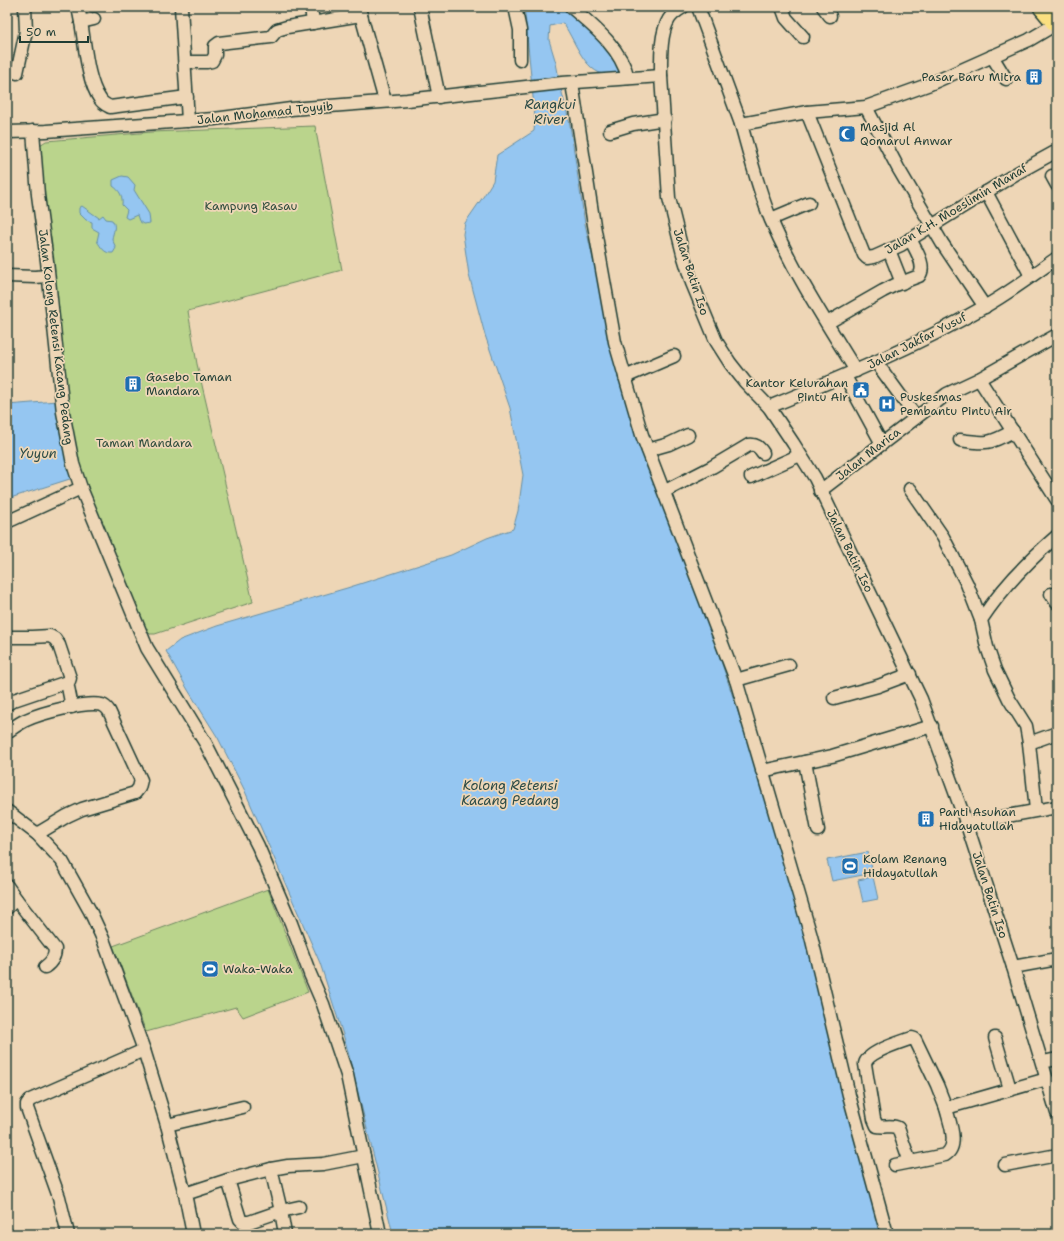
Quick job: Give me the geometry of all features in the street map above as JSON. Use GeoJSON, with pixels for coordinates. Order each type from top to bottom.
{"type":"FeatureCollection","features":[{"type":"Feature","properties":{"kind":"highway"},"geometry":{"type":"LineString","coordinates":[[1042,7],[1056,24]]}},
{"type":"Feature","properties":{"kind":"street"},"geometry":{"type":"LineString","coordinates":[[17,73],[26,31],[25,7]]}},
{"type":"Feature","properties":{"kind":"street"},"geometry":{"type":"LineString","coordinates":[[78,7],[89,72],[100,99],[104,104],[110,106],[187,97]]}},
{"type":"Feature","properties":{"kind":"street"},"geometry":{"type":"LineString","coordinates":[[181,7],[186,62],[188,121]]}},
{"type":"Feature","properties":{"kind":"street"},"geometry":{"type":"LineString","coordinates":[[311,7],[313,23]]}},
{"type":"Feature","properties":{"kind":"street"},"geometry":{"type":"LineString","coordinates":[[420,7],[439,97]]}},
{"type":"Feature","properties":{"kind":"street"},"geometry":{"type":"LineString","coordinates":[[515,7],[520,30],[520,60]]}},
{"type":"Feature","properties":{"kind":"street"},"geometry":{"type":"LineString","coordinates":[[571,7],[617,52],[622,60],[628,78]]}},
{"type":"Feature","properties":{"kind":"street","name":"Jalan Batin Iso"},"geometry":{"type":"LineString","coordinates":[[684,7],[670,18],[664,31],[661,76],[669,198],[681,247],[692,283],[716,341],[730,363],[745,382],[769,407],[800,454],[820,490],[910,674],[932,726],[967,824],[1043,1062],[1057,1113]]}},
{"type":"Feature","properties":{"kind":"street"},"geometry":{"type":"LineString","coordinates":[[698,7],[741,124],[762,195],[771,219],[797,272],[827,323],[882,444]]}},
{"type":"Feature","properties":{"kind":"street"},"geometry":{"type":"LineString","coordinates":[[782,7],[786,18],[803,37]]}},
{"type":"Feature","properties":{"kind":"street"},"geometry":{"type":"LineString","coordinates":[[186,62],[212,61],[215,46],[219,43],[271,37],[278,29],[313,23],[360,11],[385,101]]}},
{"type":"Feature","properties":{"kind":"street"},"geometry":{"type":"LineString","coordinates":[[81,22],[94,18]]}},
{"type":"Feature","properties":{"kind":"street"},"geometry":{"type":"LineString","coordinates":[[741,124],[807,112],[866,107],[930,84],[1029,40],[1056,24]]}},
{"type":"Feature","properties":{"kind":"street"},"geometry":{"type":"LineString","coordinates":[[992,56],[1006,79]]}},
{"type":"Feature","properties":{"kind":"street"},"geometry":{"type":"LineString","coordinates":[[661,76],[567,83],[615,342],[648,450],[736,680],[811,936],[849,1095],[887,1234]]}},
{"type":"Feature","properties":{"kind":"street","name":"Jalan Mohamad Toyyib"},"geometry":{"type":"LineString","coordinates":[[7,132],[188,121],[291,109],[439,97],[567,83]]}},
{"type":"Feature","properties":{"kind":"street"},"geometry":{"type":"LineString","coordinates":[[866,107],[898,168],[942,243],[985,307]]}},
{"type":"Feature","properties":{"kind":"street","name":"Jalan K.H. Moeslimin Manaf"},"geometry":{"type":"LineString","coordinates":[[807,112],[864,255],[867,258],[871,258],[910,239],[1057,150]]}},
{"type":"Feature","properties":{"kind":"street"},"geometry":{"type":"LineString","coordinates":[[610,132],[633,124],[664,118]]}},
{"type":"Feature","properties":{"kind":"street","name":"Jalan Kolong Retensi Kacang Pedang"},"geometry":{"type":"LineString","coordinates":[[34,131],[38,195],[63,412],[73,464],[147,648],[206,744],[258,846],[323,1004],[347,1075],[380,1234]]}},
{"type":"Feature","properties":{"kind":"street"},"geometry":{"type":"LineString","coordinates":[[986,192],[1030,276]]}},
{"type":"Feature","properties":{"kind":"street"},"geometry":{"type":"LineString","coordinates":[[771,219],[810,203]]}},
{"type":"Feature","properties":{"kind":"street"},"geometry":{"type":"LineString","coordinates":[[827,323],[883,291],[920,276],[920,258],[910,239]]}},
{"type":"Feature","properties":{"kind":"street"},"geometry":{"type":"LineString","coordinates":[[889,250],[902,283]]}},
{"type":"Feature","properties":{"kind":"street","name":"Jalan Jakfar Yusuf"},"geometry":{"type":"LineString","coordinates":[[769,407],[851,374],[985,307],[1057,258]]}},
{"type":"Feature","properties":{"kind":"street"},"geometry":{"type":"LineString","coordinates":[[7,276],[48,276]]}},
{"type":"Feature","properties":{"kind":"street"},"geometry":{"type":"LineString","coordinates":[[1057,334],[979,379],[1057,500]]}},
{"type":"Feature","properties":{"kind":"street"},"geometry":{"type":"LineString","coordinates":[[625,377],[674,356]]}},
{"type":"Feature","properties":{"kind":"street"},"geometry":{"type":"LineString","coordinates":[[876,362],[916,417]]}},
{"type":"Feature","properties":{"kind":"street","name":"Jalan Marica"},"geometry":{"type":"LineString","coordinates":[[820,490],[947,394],[979,379]]}},
{"type":"Feature","properties":{"kind":"street"},"geometry":{"type":"LineString","coordinates":[[960,440],[984,444],[1013,431]]}},
{"type":"Feature","properties":{"kind":"street"},"geometry":{"type":"LineString","coordinates":[[648,450],[669,444],[688,435]]}},
{"type":"Feature","properties":{"kind":"street"},"geometry":{"type":"LineString","coordinates":[[664,491],[712,467],[749,445],[757,445],[763,453]]}},
{"type":"Feature","properties":{"kind":"street"},"geometry":{"type":"LineString","coordinates":[[751,478],[800,454]]}},
{"type":"Feature","properties":{"kind":"street"},"geometry":{"type":"LineString","coordinates":[[7,522],[82,488]]}},
{"type":"Feature","properties":{"kind":"street"},"geometry":{"type":"LineString","coordinates":[[910,489],[944,537],[968,584],[981,620],[994,670],[1026,726],[1036,810]]}},
{"type":"Feature","properties":{"kind":"street"},"geometry":{"type":"LineString","coordinates":[[981,620],[1006,587],[1037,554],[1057,536]]}},
{"type":"Feature","properties":{"kind":"street"},"geometry":{"type":"LineString","coordinates":[[7,637],[50,636],[55,639],[59,645],[70,678],[67,682],[72,707]]}},
{"type":"Feature","properties":{"kind":"street"},"geometry":{"type":"LineString","coordinates":[[736,680],[789,665]]}},
{"type":"Feature","properties":{"kind":"street"},"geometry":{"type":"LineString","coordinates":[[834,698],[878,686],[910,674]]}},
{"type":"Feature","properties":{"kind":"street"},"geometry":{"type":"LineString","coordinates":[[7,704],[21,697],[67,682]]}},
{"type":"Feature","properties":{"kind":"street"},"geometry":{"type":"LineString","coordinates":[[7,732],[24,721],[44,713],[72,707],[103,705],[109,711],[141,780],[139,788],[135,792],[82,809],[37,834]]}},
{"type":"Feature","properties":{"kind":"street"},"geometry":{"type":"LineString","coordinates":[[762,771],[867,746],[932,726]]}},
{"type":"Feature","properties":{"kind":"street"},"geometry":{"type":"LineString","coordinates":[[1029,743],[1057,733]]}},
{"type":"Feature","properties":{"kind":"street"},"geometry":{"type":"LineString","coordinates":[[804,762],[818,830]]}},
{"type":"Feature","properties":{"kind":"street"},"geometry":{"type":"LineString","coordinates":[[967,824],[1057,807]]}},
{"type":"Feature","properties":{"kind":"street"},"geometry":{"type":"LineString","coordinates":[[7,811],[37,834],[62,861],[90,911],[103,939],[144,1050],[167,1125],[185,1194],[193,1234]]}},
{"type":"Feature","properties":{"kind":"street"},"geometry":{"type":"LineString","coordinates":[[7,886],[55,949],[55,955],[52,962],[45,967]]}},
{"type":"Feature","properties":{"kind":"street"},"geometry":{"type":"LineString","coordinates":[[7,908],[16,899]]}},
{"type":"Feature","properties":{"kind":"street"},"geometry":{"type":"LineString","coordinates":[[1013,967],[1057,959]]}},
{"type":"Feature","properties":{"kind":"street"},"geometry":{"type":"LineString","coordinates":[[895,1165],[910,1162],[945,1155],[952,1148],[952,1137],[946,1108],[937,1085],[915,1039],[912,1038],[883,1049],[867,1058],[865,1061],[874,1119],[877,1126],[897,1126],[910,1162]]}},
{"type":"Feature","properties":{"kind":"street"},"geometry":{"type":"LineString","coordinates":[[995,1038],[1010,1089]]}},
{"type":"Feature","properties":{"kind":"street"},"geometry":{"type":"LineString","coordinates":[[68,1234],[59,1197],[27,1108],[27,1104],[30,1100],[144,1050]]}},
{"type":"Feature","properties":{"kind":"street"},"geometry":{"type":"LineString","coordinates":[[1043,1062],[1057,1059]]}},
{"type":"Feature","properties":{"kind":"street"},"geometry":{"type":"LineString","coordinates":[[946,1108],[1047,1079]]}},
{"type":"Feature","properties":{"kind":"street"},"geometry":{"type":"LineString","coordinates":[[167,1125],[243,1107]]}},
{"type":"Feature","properties":{"kind":"street"},"geometry":{"type":"LineString","coordinates":[[1005,1165],[1057,1154]]}},
{"type":"Feature","properties":{"kind":"street"},"geometry":{"type":"LineString","coordinates":[[185,1194],[228,1180],[272,1169],[288,1166],[323,1164],[364,1156]]}},
{"type":"Feature","properties":{"kind":"street"},"geometry":{"type":"LineString","coordinates":[[272,1169],[285,1234]]}},
{"type":"Feature","properties":{"kind":"street"},"geometry":{"type":"LineString","coordinates":[[228,1180],[240,1219],[243,1222],[249,1222],[298,1207]]}},
{"type":"Feature","properties":{"kind":"green space","name":"Taman Mandara"},"geometry":{"type":"Polygon","coordinates":[[[315,126],[342,270],[188,311],[197,364],[253,602],[155,634],[150,634],[146,630],[88,497],[77,462],[67,421],[38,154],[40,145],[46,141],[152,132],[315,126]]]}},
{"type":"Feature","properties":{"kind":"green space","name":"Waka-Waka"},"geometry":{"type":"Polygon","coordinates":[[[268,889],[308,992],[243,1017],[236,1007],[146,1032],[113,946],[268,889]]]}},
{"type":"Feature","properties":{"kind":"water","name":"Kolong Retensi Kacang Pedang"},"geometry":{"type":"Polygon","coordinates":[[[523,7],[566,7],[616,58],[621,72],[610,75],[600,73],[592,68],[579,51],[563,23],[550,26],[549,40],[556,63],[570,125],[585,224],[612,342],[768,802],[795,896],[883,1234],[393,1234],[346,1044],[320,963],[244,789],[218,738],[166,651],[180,640],[217,626],[347,588],[451,555],[487,538],[513,529],[518,511],[523,475],[510,408],[485,335],[469,275],[463,234],[465,223],[493,181],[497,155],[534,131],[535,118],[525,14],[523,7]]]}},
{"type":"Feature","properties":{"kind":"water"},"geometry":{"type":"Polygon","coordinates":[[[122,176],[128,177],[135,185],[134,190],[149,214],[150,223],[143,224],[139,221],[137,215],[128,219],[125,217],[127,210],[122,205],[122,199],[118,190],[113,186],[113,180],[122,176]]]}},
{"type":"Feature","properties":{"kind":"water"},"geometry":{"type":"Polygon","coordinates":[[[82,206],[99,218],[103,215],[106,219],[112,220],[114,227],[112,239],[116,248],[113,253],[103,250],[100,246],[97,241],[99,232],[92,228],[92,222],[86,220],[79,213],[79,208],[82,206]]]}},
{"type":"Feature","properties":{"kind":"water","name":"Yuyun"},"geometry":{"type":"Polygon","coordinates":[[[57,401],[76,477],[7,499],[7,405],[57,401]]]}},
{"type":"Feature","properties":{"kind":"water","name":"Kolam Renang Hidayatullah"},"geometry":{"type":"Polygon","coordinates":[[[868,852],[873,873],[832,881],[827,860],[868,852]]]}},
{"type":"Feature","properties":{"kind":"water","name":"Kolam Renang Hidayatullah"},"geometry":{"type":"Polygon","coordinates":[[[873,877],[878,899],[863,902],[858,880],[873,877]]]}},
{"type":"Feature","properties":{"kind":"place","name":"Pasar Baru Mitra"},"geometry":{"type":"Point","coordinates":[1034,77]}},
{"type":"Feature","properties":{"kind":"place","name":"Masjid Al Qomarul Anwar"},"geometry":{"type":"Point","coordinates":[847,134]}},
{"type":"Feature","properties":{"kind":"place","name":"Gasebo Taman Mandara"},"geometry":{"type":"Point","coordinates":[133,384]}},
{"type":"Feature","properties":{"kind":"place","name":"Kantor Kelurahan Pintu Air"},"geometry":{"type":"Point","coordinates":[861,390]}},
{"type":"Feature","properties":{"kind":"place","name":"Puskesmas Pembantu Pintu Air"},"geometry":{"type":"Point","coordinates":[887,404]}},
{"type":"Feature","properties":{"kind":"place","name":"Panti Asuhan Hidayatullah"},"geometry":{"type":"Point","coordinates":[926,819]}},
{"type":"Feature","properties":{"kind":"place","name":"Kolam Renang Hidayatullah"},"geometry":{"type":"Point","coordinates":[850,866]}},
{"type":"Feature","properties":{"kind":"place","name":"Waka-Waka"},"geometry":{"type":"Point","coordinates":[210,969]}},
{"type":"Feature","properties":{"kind":"water label","name":"Rangkui River"},"geometry":{"type":"Point","coordinates":[550,112]}},
{"type":"Feature","properties":{"kind":"park label","name":"Kampung Rasau"},"geometry":{"type":"Point","coordinates":[251,206]}}]}
